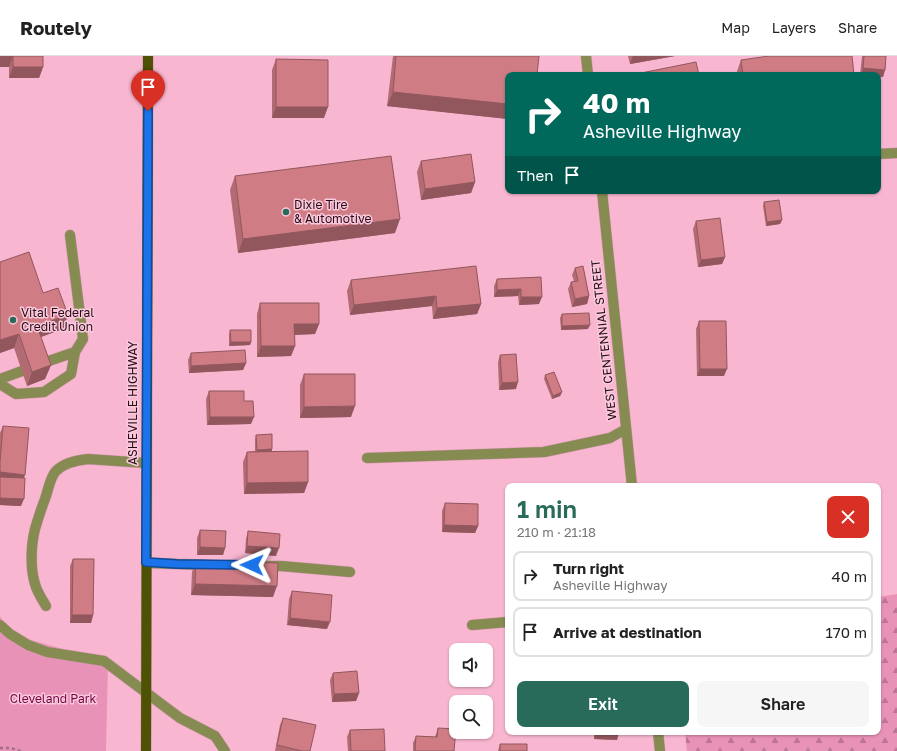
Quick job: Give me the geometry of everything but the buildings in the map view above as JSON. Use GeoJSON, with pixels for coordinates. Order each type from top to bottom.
{"type":"FeatureCollection","features":[{"type":"Feature","properties":{"kind":"main road","name":"ASHEVILLE HIGHWAY"},"geometry":{"type":"LineString","coordinates":[[146,751],[148,56]]}},
{"type":"Feature","properties":{"kind":"street"},"geometry":{"type":"LineString","coordinates":[[586,56],[588,72]]}},
{"type":"Feature","properties":{"kind":"street"},"geometry":{"type":"LineString","coordinates":[[881,154],[897,153]]}},
{"type":"Feature","properties":{"kind":"street","name":"WEST CENTENNIAL STREET"},"geometry":{"type":"LineString","coordinates":[[602,194],[632,483]]}},
{"type":"Feature","properties":{"kind":"street"},"geometry":{"type":"LineString","coordinates":[[0,384],[16,394],[44,392],[71,374],[75,352],[83,339],[70,235]]}},
{"type":"Feature","properties":{"kind":"street"},"geometry":{"type":"LineString","coordinates":[[40,364],[75,352]]}},
{"type":"Feature","properties":{"kind":"street"},"geometry":{"type":"LineString","coordinates":[[0,379],[22,371]]}},
{"type":"Feature","properties":{"kind":"street"},"geometry":{"type":"LineString","coordinates":[[367,458],[544,452],[610,438],[626,429]]}},
{"type":"Feature","properties":{"kind":"street"},"geometry":{"type":"LineString","coordinates":[[46,606],[35,584],[32,557],[33,542],[40,513],[56,471],[72,462],[88,459],[146,463]]}},
{"type":"Feature","properties":{"kind":"street"},"geometry":{"type":"LineString","coordinates":[[146,562],[214,565]]}},
{"type":"Feature","properties":{"kind":"street"},"geometry":{"type":"LineString","coordinates":[[252,565],[350,572]]}},
{"type":"Feature","properties":{"kind":"street"},"geometry":{"type":"LineString","coordinates":[[472,624],[505,622]]}},
{"type":"Feature","properties":{"kind":"street"},"geometry":{"type":"LineString","coordinates":[[0,625],[10,634],[28,645],[47,652],[104,661],[180,718],[215,736],[225,751]]}},
{"type":"Feature","properties":{"kind":"street"},"geometry":{"type":"LineString","coordinates":[[658,735],[660,751]]}},
{"type":"Feature","properties":{"kind":"path"},"geometry":{"type":"LineString","coordinates":[[0,748],[10,748],[21,751]]}},
{"type":"Feature","properties":{"kind":"green space"},"geometry":{"type":"Polygon","coordinates":[[[897,594],[897,751],[687,751],[685,735],[881,735],[881,597],[897,594]]]}},
{"type":"Feature","properties":{"kind":"green space","name":"Cleveland Park"},"geometry":{"type":"Polygon","coordinates":[[[0,616],[10,634],[108,662],[106,751],[0,751],[0,616]]]}},
{"type":"Feature","properties":{"kind":"place","name":"Dixie Tire & Automotive"},"geometry":{"type":"Point","coordinates":[286,212]}},
{"type":"Feature","properties":{"kind":"place","name":"Vital Federal Credit Union"},"geometry":{"type":"Point","coordinates":[13,320]}},
{"type":"Feature","properties":{"kind":"route"},"geometry":{"type":"LineString","coordinates":[[148,111],[146,562],[252,565]]}}]}
